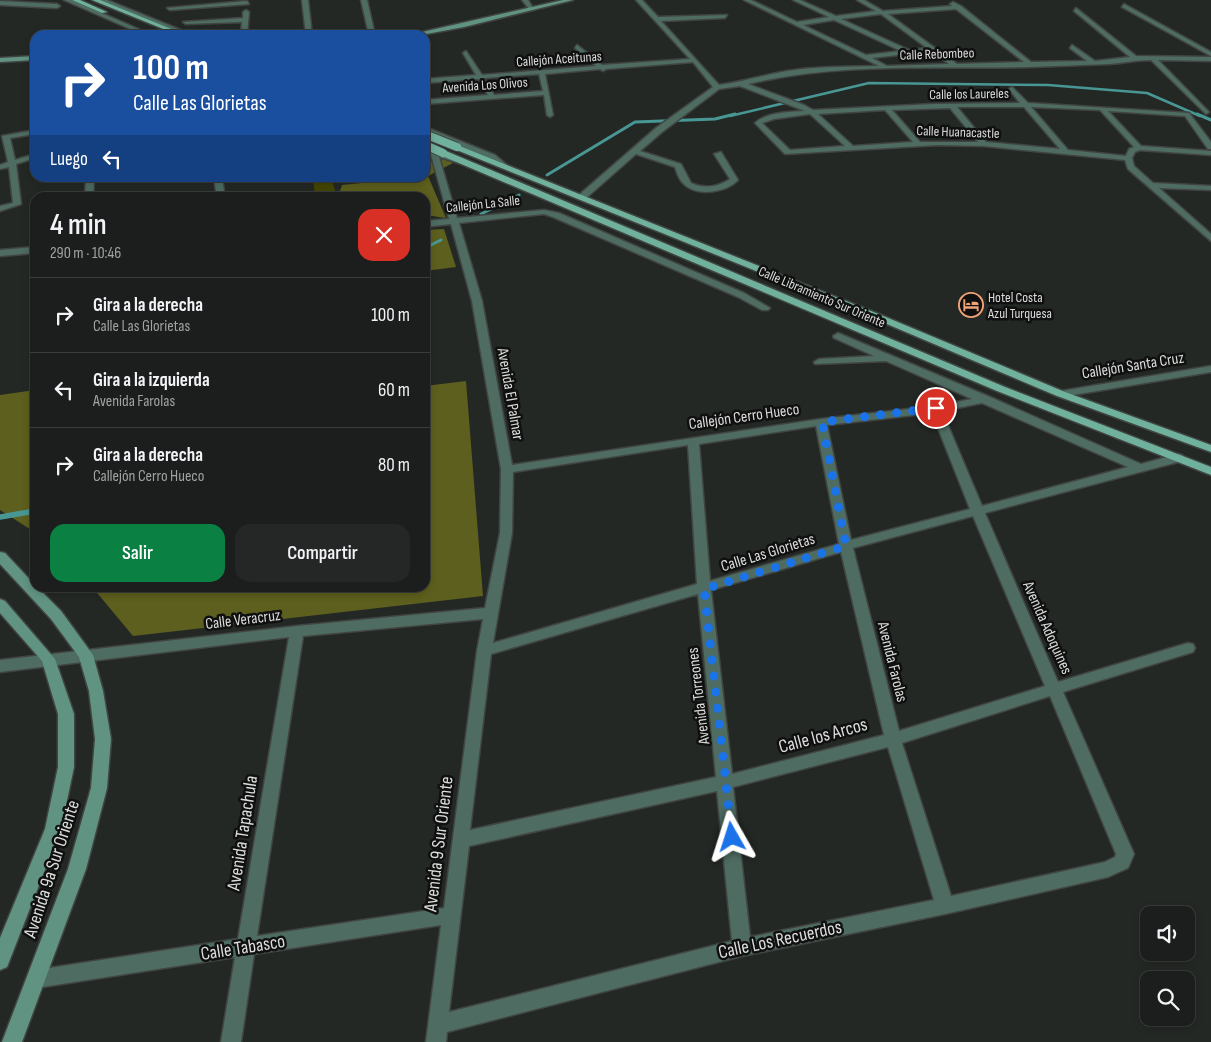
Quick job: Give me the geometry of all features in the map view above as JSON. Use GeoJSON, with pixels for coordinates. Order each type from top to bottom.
{"type":"FeatureCollection","features":[{"type":"Feature","properties":{"kind":"main road"},"geometry":{"type":"LineString","coordinates":[[75,0],[148,30]]}},
{"type":"Feature","properties":{"kind":"main road"},"geometry":{"type":"LineString","coordinates":[[95,0],[170,30]]}},
{"type":"Feature","properties":{"kind":"main road"},"geometry":{"type":"LineString","coordinates":[[430,31],[570,0]]}},
{"type":"Feature","properties":{"kind":"main road"},"geometry":{"type":"LineString","coordinates":[[0,54],[30,53]]}},
{"type":"Feature","properties":{"kind":"main road"},"geometry":{"type":"LineString","coordinates":[[0,60],[30,58]]}},
{"type":"Feature","properties":{"kind":"main road","name":"Calle Libramiento Sur Oriente"},"geometry":{"type":"LineString","coordinates":[[430,141],[457,147],[1061,394],[1211,449]]}},
{"type":"Feature","properties":{"kind":"main road","name":"Calle Libramiento Sur Oriente"},"geometry":{"type":"LineString","coordinates":[[430,142],[473,165],[1001,389],[1211,470]]}},
{"type":"Feature","properties":{"kind":"main road","name":"Avenida 9a Sur Oriente"},"geometry":{"type":"LineString","coordinates":[[0,556],[30,588]]}},
{"type":"Feature","properties":{"kind":"main road","name":"Avenida 9a Sur Oriente"},"geometry":{"type":"LineString","coordinates":[[12,1042],[77,869],[99,788],[103,738],[96,691],[86,655],[56,615],[34,592]]}},
{"type":"Feature","properties":{"kind":"main road","name":"Avenida 9a Sur Oriente"},"geometry":{"type":"LineString","coordinates":[[0,604],[48,659],[66,714],[66,767],[53,828],[0,961]]}},
{"type":"Feature","properties":{"kind":"street"},"geometry":{"type":"LineString","coordinates":[[67,0],[137,30]]}},
{"type":"Feature","properties":{"kind":"street"},"geometry":{"type":"LineString","coordinates":[[102,0],[177,30]]}},
{"type":"Feature","properties":{"kind":"street"},"geometry":{"type":"LineString","coordinates":[[117,0],[162,18]]}},
{"type":"Feature","properties":{"kind":"street"},"geometry":{"type":"LineString","coordinates":[[306,0],[308,30]]}},
{"type":"Feature","properties":{"kind":"street"},"geometry":{"type":"LineString","coordinates":[[364,0],[371,30]]}},
{"type":"Feature","properties":{"kind":"street"},"geometry":{"type":"LineString","coordinates":[[525,0],[532,9]]}},
{"type":"Feature","properties":{"kind":"street"},"geometry":{"type":"LineString","coordinates":[[639,0],[695,60],[717,87]]}},
{"type":"Feature","properties":{"kind":"street"},"geometry":{"type":"LineString","coordinates":[[747,0],[889,68]]}},
{"type":"Feature","properties":{"kind":"street"},"geometry":{"type":"LineString","coordinates":[[796,0],[908,52]]}},
{"type":"Feature","properties":{"kind":"street"},"geometry":{"type":"LineString","coordinates":[[860,0],[883,12],[956,66]]}},
{"type":"Feature","properties":{"kind":"street"},"geometry":{"type":"LineString","coordinates":[[947,0],[959,7],[1031,65]]}},
{"type":"Feature","properties":{"kind":"street"},"geometry":{"type":"LineString","coordinates":[[0,2],[57,6]]}},
{"type":"Feature","properties":{"kind":"street"},"geometry":{"type":"LineString","coordinates":[[170,8],[247,2],[244,30]]}},
{"type":"Feature","properties":{"kind":"street"},"geometry":{"type":"LineString","coordinates":[[1124,6],[1211,54]]}},
{"type":"Feature","properties":{"kind":"street"},"geometry":{"type":"LineString","coordinates":[[796,24],[883,12],[959,7]]}},
{"type":"Feature","properties":{"kind":"street"},"geometry":{"type":"LineString","coordinates":[[1076,10],[1107,38],[1136,58]]}},
{"type":"Feature","properties":{"kind":"street"},"geometry":{"type":"LineString","coordinates":[[658,19],[725,16]]}},
{"type":"Feature","properties":{"kind":"street"},"geometry":{"type":"LineString","coordinates":[[186,22],[245,20]]}},
{"type":"Feature","properties":{"kind":"street"},"geometry":{"type":"LineString","coordinates":[[578,46],[603,69]]}},
{"type":"Feature","properties":{"kind":"street"},"geometry":{"type":"LineString","coordinates":[[1072,47],[1093,62]]}},
{"type":"Feature","properties":{"kind":"street"},"geometry":{"type":"LineString","coordinates":[[865,57],[934,49]]}},
{"type":"Feature","properties":{"kind":"street"},"geometry":{"type":"LineString","coordinates":[[466,53],[492,97]]}},
{"type":"Feature","properties":{"kind":"street","name":"Calle Rebombeo"},"geometry":{"type":"LineString","coordinates":[[636,152],[648,140],[717,87],[803,71],[1031,65],[1136,58],[1211,58]]}},
{"type":"Feature","properties":{"kind":"street"},"geometry":{"type":"LineString","coordinates":[[1152,58],[1206,112]]}},
{"type":"Feature","properties":{"kind":"street","name":"Callejón Aceitunas"},"geometry":{"type":"LineString","coordinates":[[430,81],[603,69],[695,60]]}},
{"type":"Feature","properties":{"kind":"street"},"geometry":{"type":"LineString","coordinates":[[542,73],[548,93],[550,115]]}},
{"type":"Feature","properties":{"kind":"street"},"geometry":{"type":"LineString","coordinates":[[741,84],[802,106],[812,112],[851,148]]}},
{"type":"Feature","properties":{"kind":"street"},"geometry":{"type":"LineString","coordinates":[[1012,89],[1066,152]]}},
{"type":"Feature","properties":{"kind":"street","name":"Avenida Los Olivos"},"geometry":{"type":"LineString","coordinates":[[430,102],[548,93]]}},
{"type":"Feature","properties":{"kind":"street","name":"Calle los Laureles"},"geometry":{"type":"LineString","coordinates":[[788,152],[758,122],[812,112],[886,108],[1024,105],[1187,114],[1211,147]]}},
{"type":"Feature","properties":{"kind":"street"},"geometry":{"type":"LineString","coordinates":[[952,106],[984,144]]}},
{"type":"Feature","properties":{"kind":"street"},"geometry":{"type":"LineString","coordinates":[[886,108],[917,143]]}},
{"type":"Feature","properties":{"kind":"street"},"geometry":{"type":"LineString","coordinates":[[1103,109],[1133,153],[1131,167],[1211,238]]}},
{"type":"Feature","properties":{"kind":"street"},"geometry":{"type":"LineString","coordinates":[[0,209],[17,204],[12,163],[6,136],[30,133]]}},
{"type":"Feature","properties":{"kind":"street"},"geometry":{"type":"LineString","coordinates":[[430,141],[492,157],[504,166]]}},
{"type":"Feature","properties":{"kind":"street","name":"Calle Huanacastle"},"geometry":{"type":"LineString","coordinates":[[788,152],[917,143],[984,144],[1066,152],[1211,153]]}},
{"type":"Feature","properties":{"kind":"street","name":"Avenida El Palmar"},"geometry":{"type":"LineString","coordinates":[[430,144],[456,224],[477,301],[507,469],[506,533],[484,651]]}},
{"type":"Feature","properties":{"kind":"street"},"geometry":{"type":"LineString","coordinates":[[582,197],[636,152],[678,166],[686,182],[691,186],[708,188],[726,186],[734,180],[718,154]]}},
{"type":"Feature","properties":{"kind":"street"},"geometry":{"type":"LineString","coordinates":[[0,167],[30,158]]}},
{"type":"Feature","properties":{"kind":"street"},"geometry":{"type":"LineString","coordinates":[[1151,185],[1211,188]]}},
{"type":"Feature","properties":{"kind":"street","name":"Callejón La Salle"},"geometry":{"type":"LineString","coordinates":[[430,224],[456,224],[483,218],[544,212],[556,215],[740,295],[765,308]]}},
{"type":"Feature","properties":{"kind":"street"},"geometry":{"type":"LineString","coordinates":[[1194,221],[1211,222]]}},
{"type":"Feature","properties":{"kind":"street"},"geometry":{"type":"LineString","coordinates":[[0,253],[30,250]]}},
{"type":"Feature","properties":{"kind":"street"},"geometry":{"type":"LineString","coordinates":[[838,336],[986,399],[1142,469]]}},
{"type":"Feature","properties":{"kind":"street"},"geometry":{"type":"LineString","coordinates":[[818,362],[889,357]]}},
{"type":"Feature","properties":{"kind":"street","name":"Callejón Santa Cruz"},"geometry":{"type":"LineString","coordinates":[[1061,394],[1211,369]]}},
{"type":"Feature","properties":{"kind":"street","name":"Callejón Cerro Hueco"},"geometry":{"type":"LineString","coordinates":[[507,469],[822,422],[936,408],[986,399]]}},
{"type":"Feature","properties":{"kind":"street","name":"Avenida Adoquines"},"geometry":{"type":"LineString","coordinates":[[936,408],[976,512],[1055,688],[1125,854],[1122,862]]}},
{"type":"Feature","properties":{"kind":"street","name":"Avenida Farolas"},"geometry":{"type":"LineString","coordinates":[[822,422],[846,546],[892,739],[945,906]]}},
{"type":"Feature","properties":{"kind":"street","name":"Avenida Torreones"},"geometry":{"type":"LineString","coordinates":[[693,441],[704,589],[726,782],[742,947]]}},
{"type":"Feature","properties":{"kind":"street","name":"Calle Las Glorietas"},"geometry":{"type":"LineString","coordinates":[[484,651],[704,589],[846,546],[1178,458]]}},
{"type":"Feature","properties":{"kind":"street","name":"Calle Veracruz"},"geometry":{"type":"LineString","coordinates":[[0,666],[297,632],[490,613]]}},
{"type":"Feature","properties":{"kind":"street","name":"Avenida Tapachula"},"geometry":{"type":"LineString","coordinates":[[231,1042],[297,632]]}},
{"type":"Feature","properties":{"kind":"street","name":"Calle los Arcos"},"geometry":{"type":"LineString","coordinates":[[461,840],[726,782],[892,739],[1188,648]]}},
{"type":"Feature","properties":{"kind":"street","name":"Avenida 9 Sur Oriente"},"geometry":{"type":"LineString","coordinates":[[436,1042],[484,651]]}},
{"type":"Feature","properties":{"kind":"street","name":"Calle Los Recuerdos"},"geometry":{"type":"LineString","coordinates":[[439,1024],[742,947],[945,906],[1108,869],[1122,862]]}},
{"type":"Feature","properties":{"kind":"street","name":"Calle Tabasco"},"geometry":{"type":"LineString","coordinates":[[36,979],[451,915]]}},
{"type":"Feature","properties":{"kind":"shaded area"},"geometry":{"type":"Polygon","coordinates":[[[445,159],[453,163],[430,175],[430,163],[445,159]]]}},
{"type":"Feature","properties":{"kind":"shaded area"},"geometry":{"type":"Polygon","coordinates":[[[430,181],[446,218],[430,216],[430,192],[340,192],[342,185],[372,182],[430,181]]]}},
{"type":"Feature","properties":{"kind":"shaded area"},"geometry":{"type":"Polygon","coordinates":[[[313,182],[332,182],[336,192],[315,192],[313,182]]]}},
{"type":"Feature","properties":{"kind":"shaded area"},"geometry":{"type":"Polygon","coordinates":[[[444,229],[456,267],[430,270],[430,230],[444,229]]]}},
{"type":"Feature","properties":{"kind":"shaded area"},"geometry":{"type":"Polygon","coordinates":[[[466,381],[483,596],[133,636],[96,592],[430,592],[430,385],[466,381]]]}},
{"type":"Feature","properties":{"kind":"shaded area"},"geometry":{"type":"Polygon","coordinates":[[[30,391],[30,529],[0,510],[0,395],[30,391]]]}},
{"type":"Feature","properties":{"kind":"waterway"},"geometry":{"type":"LineString","coordinates":[[730,116],[869,83],[1048,85],[1147,93],[1200,116]]}},
{"type":"Feature","properties":{"kind":"waterway"},"geometry":{"type":"LineString","coordinates":[[547,175],[635,122],[715,119],[735,114]]}},
{"type":"Feature","properties":{"kind":"waterway"},"geometry":{"type":"LineString","coordinates":[[1197,114],[1211,120]]}},
{"type":"Feature","properties":{"kind":"waterway"},"geometry":{"type":"LineString","coordinates":[[481,214],[519,195]]}},
{"type":"Feature","properties":{"kind":"waterway"},"geometry":{"type":"LineString","coordinates":[[430,246],[441,240]]}},
{"type":"Feature","properties":{"kind":"waterway"},"geometry":{"type":"LineString","coordinates":[[0,517],[30,512]]}},
{"type":"Feature","properties":{"kind":"place","name":"Hotel Costa Azul Turquesa"},"geometry":{"type":"Point","coordinates":[971,305]}},
{"type":"Feature","properties":{"kind":"route"},"geometry":{"type":"LineString","coordinates":[[732,837],[704,589],[846,546],[822,422],[936,408]]}}]}
